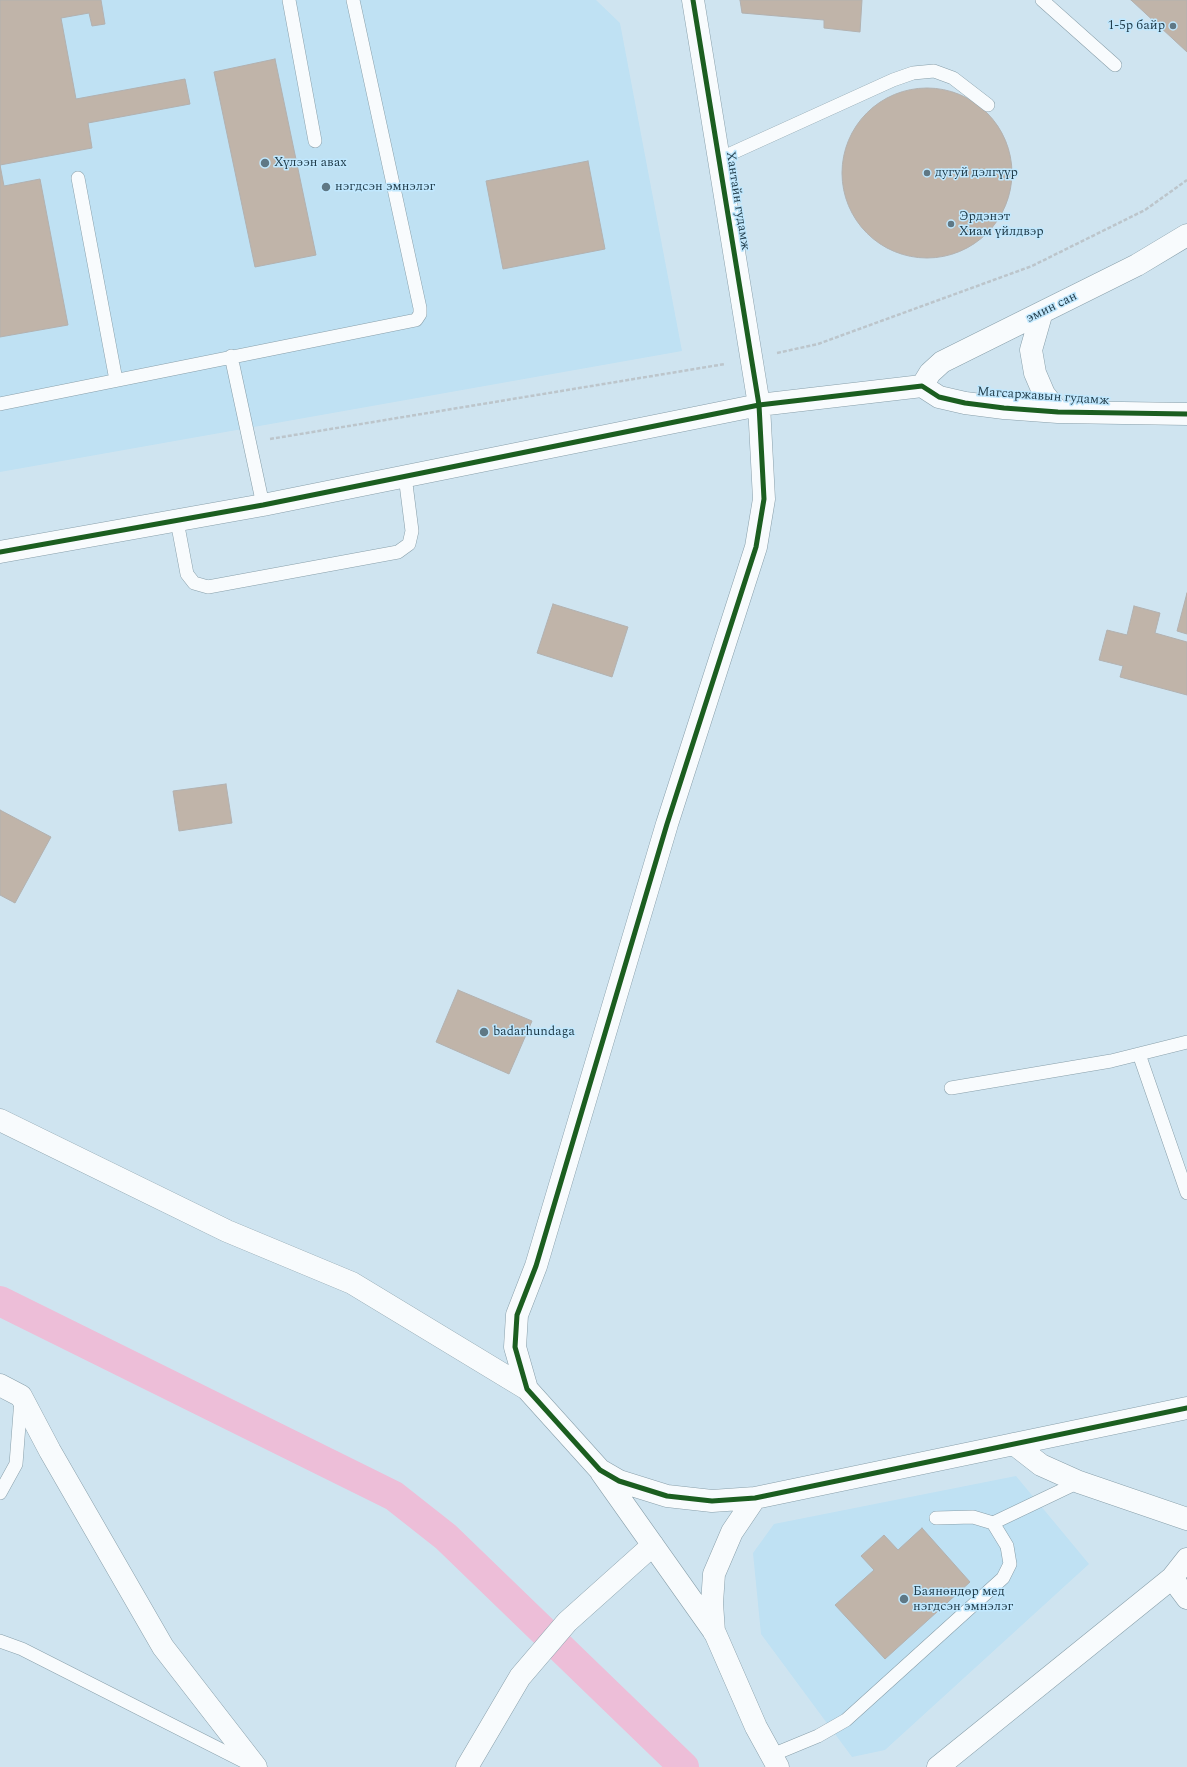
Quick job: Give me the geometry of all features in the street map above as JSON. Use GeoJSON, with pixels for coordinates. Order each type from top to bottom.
{"type":"FeatureCollection","features":[{"type":"Feature","properties":{"kind":"street","name":"Хантайн гудамж"},"geometry":{"type":"LineString","coordinates":[[527,1389],[515,1347],[517,1315],[536,1266],[668,824],[756,547],[764,500],[759,405],[693,0]]}},
{"type":"Feature","properties":{"kind":"street","name":"эмин сан"},"geometry":{"type":"LineString","coordinates":[[922,386],[930,373],[942,362],[966,349],[1041,315],[1137,266],[1187,235]]}},
{"type":"Feature","properties":{"kind":"street"},"geometry":{"type":"LineString","coordinates":[[1041,315],[1031,350],[1035,373],[1044,394],[1058,412]]}},
{"type":"Feature","properties":{"kind":"street"},"geometry":{"type":"LineString","coordinates":[[0,552],[263,505],[759,405],[922,386]]}},
{"type":"Feature","properties":{"kind":"street","name":"Магсаржавын гудамж"},"geometry":{"type":"LineString","coordinates":[[922,386],[939,397],[966,403],[1004,408],[1058,412],[1187,414]]}},
{"type":"Feature","properties":{"kind":"street"},"geometry":{"type":"LineString","coordinates":[[0,1120],[227,1231],[352,1283],[527,1389],[600,1470],[715,1633],[756,1727],[775,1761]]}},
{"type":"Feature","properties":{"kind":"street"},"geometry":{"type":"LineString","coordinates":[[0,1385],[21,1396],[50,1450],[163,1647],[255,1767]]}},
{"type":"Feature","properties":{"kind":"street"},"geometry":{"type":"LineString","coordinates":[[600,1470],[619,1480],[667,1496],[712,1502],[755,1498],[1187,1408]]}},
{"type":"Feature","properties":{"kind":"street"},"geometry":{"type":"LineString","coordinates":[[1014,1444],[1041,1465],[1079,1482],[1187,1519]]}},
{"type":"Feature","properties":{"kind":"street"},"geometry":{"type":"LineString","coordinates":[[715,1633],[712,1603],[714,1574],[732,1532],[755,1498]]}},
{"type":"Feature","properties":{"kind":"street"},"geometry":{"type":"LineString","coordinates":[[467,1767],[520,1677],[567,1622],[653,1545]]}},
{"type":"Feature","properties":{"kind":"street"},"geometry":{"type":"LineString","coordinates":[[938,1767],[1172,1578],[1187,1559]]}},
{"type":"Feature","properties":{"kind":"street"},"geometry":{"type":"LineString","coordinates":[[1172,1578],[1187,1598]]}},
{"type":"Feature","properties":{"kind":"lane"},"geometry":{"type":"LineString","coordinates":[[288,0],[315,142]]}},
{"type":"Feature","properties":{"kind":"lane"},"geometry":{"type":"LineString","coordinates":[[0,404],[231,356],[416,320],[420,314],[420,308],[353,0]]}},
{"type":"Feature","properties":{"kind":"lane"},"geometry":{"type":"LineString","coordinates":[[1042,0],[1115,65]]}},
{"type":"Feature","properties":{"kind":"lane"},"geometry":{"type":"LineString","coordinates":[[719,159],[892,80],[913,73],[934,71],[952,78],[988,105]]}},
{"type":"Feature","properties":{"kind":"lane"},"geometry":{"type":"LineString","coordinates":[[78,178],[116,380]]}},
{"type":"Feature","properties":{"kind":"lane"},"geometry":{"type":"LineString","coordinates":[[231,356],[263,505]]}},
{"type":"Feature","properties":{"kind":"lane"},"geometry":{"type":"LineString","coordinates":[[177,520],[187,574],[194,583],[208,587],[398,552],[409,544],[412,531],[405,476]]}},
{"type":"Feature","properties":{"kind":"lane"},"geometry":{"type":"LineString","coordinates":[[951,1088],[1111,1061],[1187,1042]]}},
{"type":"Feature","properties":{"kind":"lane"},"geometry":{"type":"LineString","coordinates":[[1139,1054],[1187,1193]]}},
{"type":"Feature","properties":{"kind":"lane"},"geometry":{"type":"LineString","coordinates":[[0,1493],[16,1464],[21,1396]]}},
{"type":"Feature","properties":{"kind":"lane"},"geometry":{"type":"LineString","coordinates":[[936,1518],[973,1518],[993,1523],[1079,1482]]}},
{"type":"Feature","properties":{"kind":"lane"},"geometry":{"type":"LineString","coordinates":[[775,1761],[846,1720],[1003,1578],[1010,1564],[1008,1546],[993,1523]]}},
{"type":"Feature","properties":{"kind":"lane"},"geometry":{"type":"LineString","coordinates":[[0,1641],[22,1649],[255,1767]]}},
{"type":"Feature","properties":{"kind":"shaded area","name":"нэгдсэн эмнэлэг"},"geometry":{"type":"Polygon","coordinates":[[[0,0],[596,0],[620,23],[682,351],[0,472],[0,0]]]}},
{"type":"Feature","properties":{"kind":"shaded area","name":"Баянөндөр мед нэгдсэн эмнэлэг"},"geometry":{"type":"Polygon","coordinates":[[[1016,1476],[1089,1564],[885,1750],[852,1757],[761,1634],[753,1553],[774,1524],[1016,1476]]]}},
{"type":"Feature","properties":{"kind":"building"},"geometry":{"type":"Polygon","coordinates":[[[0,0],[101,0],[105,24],[92,26],[89,13],[61,18],[76,99],[185,79],[190,104],[88,123],[92,148],[0,165],[0,0]]]}},
{"type":"Feature","properties":{"kind":"building"},"geometry":{"type":"Polygon","coordinates":[[[740,0],[862,0],[860,32],[824,28],[824,20],[742,13],[740,0]]]}},
{"type":"Feature","properties":{"kind":"building","name":"1-5р байр"},"geometry":{"type":"Polygon","coordinates":[[[1131,0],[1187,0],[1187,52],[1131,0]]]}},
{"type":"Feature","properties":{"kind":"building","name":"Хүлээн авах"},"geometry":{"type":"Polygon","coordinates":[[[275,59],[316,255],[255,267],[214,72],[275,59]]]}},
{"type":"Feature","properties":{"kind":"building","name":"дугуй дэлгүүр"},"geometry":{"type":"Polygon","coordinates":[[[927,88],[952,92],[967,98],[981,107],[993,119],[1002,133],[1008,148],[1012,173],[1008,198],[1002,213],[993,227],[981,239],[967,248],[952,254],[927,258],[902,254],[887,248],[873,239],[861,227],[852,213],[846,198],[842,173],[846,148],[852,133],[861,119],[873,107],[887,98],[902,92],[927,88]]]}},
{"type":"Feature","properties":{"kind":"building"},"geometry":{"type":"Polygon","coordinates":[[[588,161],[605,249],[503,269],[486,181],[588,161]]]}},
{"type":"Feature","properties":{"kind":"building"},"geometry":{"type":"Polygon","coordinates":[[[0,165],[4,186],[40,179],[68,325],[0,337],[0,165]]]}},
{"type":"Feature","properties":{"kind":"building"},"geometry":{"type":"Polygon","coordinates":[[[1187,593],[1187,634],[1177,631],[1187,593]]]}},
{"type":"Feature","properties":{"kind":"building"},"geometry":{"type":"Polygon","coordinates":[[[553,604],[628,627],[612,677],[537,653],[553,604]]]}},
{"type":"Feature","properties":{"kind":"building"},"geometry":{"type":"Polygon","coordinates":[[[1134,606],[1160,613],[1155,633],[1187,642],[1187,695],[1120,677],[1123,666],[1099,660],[1107,630],[1127,635],[1134,606]]]}},
{"type":"Feature","properties":{"kind":"building"},"geometry":{"type":"Polygon","coordinates":[[[226,784],[232,823],[179,831],[173,791],[226,784]]]}},
{"type":"Feature","properties":{"kind":"building"},"geometry":{"type":"Polygon","coordinates":[[[0,810],[51,837],[15,903],[0,895],[0,810]]]}},
{"type":"Feature","properties":{"kind":"building","name":"badarhundaga"},"geometry":{"type":"Polygon","coordinates":[[[458,990],[532,1021],[509,1074],[436,1042],[458,990]]]}},
{"type":"Feature","properties":{"kind":"building"},"geometry":{"type":"Polygon","coordinates":[[[922,1528],[970,1582],[885,1659],[835,1605],[874,1570],[861,1556],[884,1535],[898,1550],[922,1528]]]}},
{"type":"Feature","properties":{"kind":"waterway"},"geometry":{"type":"LineString","coordinates":[[0,1301],[394,1496],[446,1537],[684,1767]]}},
{"type":"Feature","properties":{"kind":"cycle path"},"geometry":{"type":"LineString","coordinates":[[693,0],[759,405],[764,499],[756,547],[667,824],[536,1266],[517,1315],[515,1347],[527,1389],[600,1470],[619,1481],[667,1496],[712,1501],[755,1498],[1187,1408]]}},
{"type":"Feature","properties":{"kind":"cycle path"},"geometry":{"type":"LineString","coordinates":[[0,552],[263,505],[759,405],[922,386],[939,397],[965,403],[1004,408],[1058,412],[1187,414]]}},
{"type":"Feature","properties":{"kind":"place","name":"1-5р байр"},"geometry":{"type":"Point","coordinates":[1173,26]}},
{"type":"Feature","properties":{"kind":"place","name":"Хүлээн авах"},"geometry":{"type":"Point","coordinates":[265,163]}},
{"type":"Feature","properties":{"kind":"place","name":"дугуй дэлгүүр"},"geometry":{"type":"Point","coordinates":[927,173]}},
{"type":"Feature","properties":{"kind":"place","name":"нэгдсэн эмнэлэг"},"geometry":{"type":"Point","coordinates":[326,187]}},
{"type":"Feature","properties":{"kind":"place","name":"Эрдэнэт Хиам үйлдвэр"},"geometry":{"type":"Point","coordinates":[951,224]}},
{"type":"Feature","properties":{"kind":"place","name":"badarhundaga"},"geometry":{"type":"Point","coordinates":[484,1032]}},
{"type":"Feature","properties":{"kind":"place","name":"Баянөндөр мед нэгдсэн эмнэлэг"},"geometry":{"type":"Point","coordinates":[904,1599]}}]}
